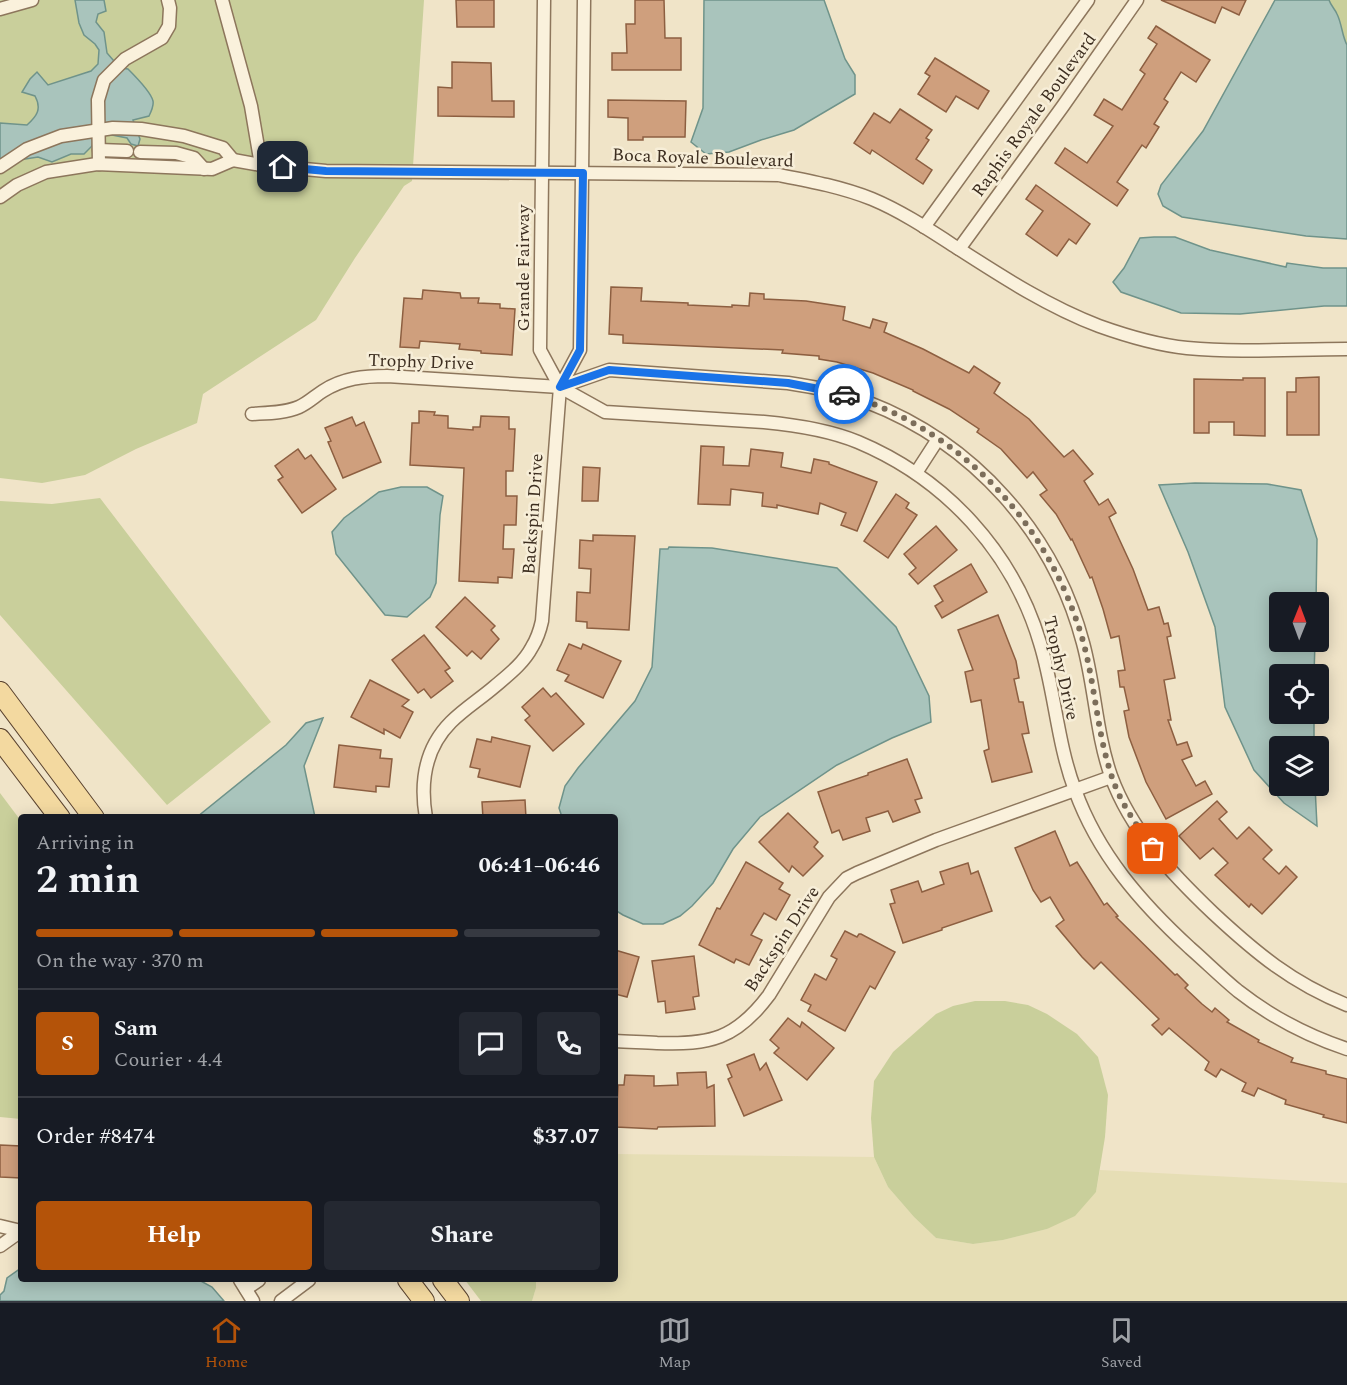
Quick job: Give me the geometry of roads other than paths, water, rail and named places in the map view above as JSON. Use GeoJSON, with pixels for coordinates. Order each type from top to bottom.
{"type":"FeatureCollection","features":[{"type":"Feature","properties":{"kind":"main road"},"geometry":{"type":"LineString","coordinates":[[0,692],[91,814]]}},
{"type":"Feature","properties":{"kind":"main road"},"geometry":{"type":"LineString","coordinates":[[0,739],[57,814]]}},
{"type":"Feature","properties":{"kind":"main road"},"geometry":{"type":"LineString","coordinates":[[410,1282],[424,1301]]}},
{"type":"Feature","properties":{"kind":"main road"},"geometry":{"type":"LineString","coordinates":[[445,1282],[459,1301]]}},
{"type":"Feature","properties":{"kind":"street"},"geometry":{"type":"LineString","coordinates":[[0,9],[32,0]]}},
{"type":"Feature","properties":{"kind":"street"},"geometry":{"type":"LineString","coordinates":[[99,164],[98,100],[104,80],[125,59],[162,38],[169,26],[168,0]]}},
{"type":"Feature","properties":{"kind":"street"},"geometry":{"type":"LineString","coordinates":[[222,0],[251,106],[261,165]]}},
{"type":"Feature","properties":{"kind":"street","name":"Grande Fairway"},"geometry":{"type":"LineString","coordinates":[[544,0],[540,351],[560,387]]}},
{"type":"Feature","properties":{"kind":"street"},"geometry":{"type":"LineString","coordinates":[[583,173],[584,0]]}},
{"type":"Feature","properties":{"kind":"street","name":"Raphis Royale Boulevard"},"geometry":{"type":"LineString","coordinates":[[924,227],[1088,0]]}},
{"type":"Feature","properties":{"kind":"street","name":"Raphis Royale Boulevard"},"geometry":{"type":"LineString","coordinates":[[959,249],[1070,97],[1137,0]]}},
{"type":"Feature","properties":{"kind":"street"},"geometry":{"type":"LineString","coordinates":[[0,167],[27,149],[61,136],[113,128],[141,129],[184,136],[223,148],[233,160],[212,169],[99,164],[46,172],[17,184],[0,197]]}},
{"type":"Feature","properties":{"kind":"street"},"geometry":{"type":"LineString","coordinates":[[176,135],[176,153]]}},
{"type":"Feature","properties":{"kind":"street"},"geometry":{"type":"LineString","coordinates":[[99,150],[127,151]]}},
{"type":"Feature","properties":{"kind":"street"},"geometry":{"type":"LineString","coordinates":[[140,152],[176,153],[194,158],[204,169]]}},
{"type":"Feature","properties":{"kind":"street","name":"Boca Royale Boulevard"},"geometry":{"type":"LineString","coordinates":[[233,160],[326,171],[779,176],[822,183],[871,198],[908,216],[1049,303],[1100,326],[1145,340],[1185,348],[1214,350],[1347,349]]}},
{"type":"Feature","properties":{"kind":"street","name":"Backspin Drive"},"geometry":{"type":"LineString","coordinates":[[426,814],[423,781],[436,741],[451,722],[520,664],[540,630],[545,602],[560,387],[580,350],[583,173]]}},
{"type":"Feature","properties":{"kind":"street","name":"Trophy Drive"},"geometry":{"type":"LineString","coordinates":[[252,414],[293,409],[305,404],[335,384],[360,377],[387,376],[560,387],[609,370],[788,383],[828,390],[885,409],[916,425],[971,464],[1006,498],[1030,528],[1054,567],[1071,605],[1083,642],[1100,734],[1111,777],[1124,804],[1153,849],[1177,878],[1252,948],[1298,982],[1347,1005]]}},
{"type":"Feature","properties":{"kind":"street","name":"Trophy Drive"},"geometry":{"type":"LineString","coordinates":[[560,387],[605,412],[786,424],[834,434],[868,447],[916,473],[943,494],[973,523],[999,556],[1024,598],[1041,646],[1059,738],[1074,790],[1108,857],[1155,914],[1231,985],[1259,1005],[1300,1029],[1347,1049]]}},
{"type":"Feature","properties":{"kind":"street"},"geometry":{"type":"LineString","coordinates":[[916,473],[938,439]]}},
{"type":"Feature","properties":{"kind":"street","name":"Backspin Drive"},"geometry":{"type":"LineString","coordinates":[[618,1041],[695,1043],[709,1041],[731,1031],[752,1016],[761,1006],[822,907],[847,878],[936,840],[1111,777]]}},
{"type":"Feature","properties":{"kind":"street"},"geometry":{"type":"LineString","coordinates":[[0,1226],[18,1230]]}},
{"type":"Feature","properties":{"kind":"street"},"geometry":{"type":"LineString","coordinates":[[0,1246],[18,1233]]}},
{"type":"Feature","properties":{"kind":"street"},"geometry":{"type":"LineString","coordinates":[[281,1301],[306,1282]]}},
{"type":"Feature","properties":{"kind":"street"},"geometry":{"type":"LineString","coordinates":[[243,1284],[253,1301]]}},
{"type":"Feature","properties":{"kind":"water"},"geometry":{"type":"Polygon","coordinates":[[[75,0],[104,0],[106,11],[98,14],[96,22],[104,32],[107,53],[120,68],[128,69],[152,97],[153,105],[149,116],[133,120],[140,139],[138,146],[131,144],[127,138],[102,133],[94,136],[92,146],[84,154],[71,154],[52,162],[38,157],[0,163],[0,123],[27,125],[37,112],[38,105],[35,96],[22,92],[30,79],[37,72],[48,85],[91,71],[98,64],[99,50],[84,35],[79,23],[75,0]]]}},
{"type":"Feature","properties":{"kind":"water"},"geometry":{"type":"Polygon","coordinates":[[[704,0],[824,0],[845,59],[855,75],[855,94],[794,130],[729,152],[706,154],[691,142],[703,108],[704,0]]]}},
{"type":"Feature","properties":{"kind":"water"},"geometry":{"type":"Polygon","coordinates":[[[1275,0],[1329,0],[1339,18],[1347,45],[1347,239],[1306,236],[1182,217],[1163,206],[1158,194],[1161,185],[1203,131],[1275,0]]]}},
{"type":"Feature","properties":{"kind":"water"},"geometry":{"type":"Polygon","coordinates":[[[1175,237],[1210,250],[1286,267],[1287,263],[1323,268],[1347,268],[1347,306],[1240,314],[1181,313],[1121,292],[1113,282],[1124,268],[1140,238],[1175,237]]]}},
{"type":"Feature","properties":{"kind":"water"},"geometry":{"type":"Polygon","coordinates":[[[1267,484],[1301,490],[1317,539],[1316,592],[1269,592],[1269,652],[1315,652],[1314,664],[1269,664],[1269,724],[1314,724],[1314,736],[1269,736],[1269,786],[1254,770],[1225,707],[1215,627],[1188,552],[1159,485],[1267,484]]]}},
{"type":"Feature","properties":{"kind":"water"},"geometry":{"type":"Polygon","coordinates":[[[401,487],[427,487],[443,496],[436,583],[430,597],[407,617],[385,615],[336,554],[332,532],[344,518],[379,492],[401,487]]]}},
{"type":"Feature","properties":{"kind":"water"},"geometry":{"type":"Polygon","coordinates":[[[669,547],[712,548],[837,568],[896,627],[929,696],[931,722],[837,765],[760,817],[733,849],[713,883],[692,906],[680,916],[663,924],[643,924],[618,912],[618,814],[561,814],[559,808],[565,786],[635,701],[652,667],[660,549],[669,547]]]}},
{"type":"Feature","properties":{"kind":"water"},"geometry":{"type":"Polygon","coordinates":[[[323,718],[304,766],[314,814],[201,814],[286,745],[306,723],[323,718]]]}},
{"type":"Feature","properties":{"kind":"water"},"geometry":{"type":"Polygon","coordinates":[[[1278,796],[1316,796],[1317,826],[1278,796]]]}},
{"type":"Feature","properties":{"kind":"water"},"geometry":{"type":"Polygon","coordinates":[[[18,1270],[18,1282],[203,1282],[212,1287],[224,1301],[0,1301],[7,1278],[18,1270]]]}}]}
